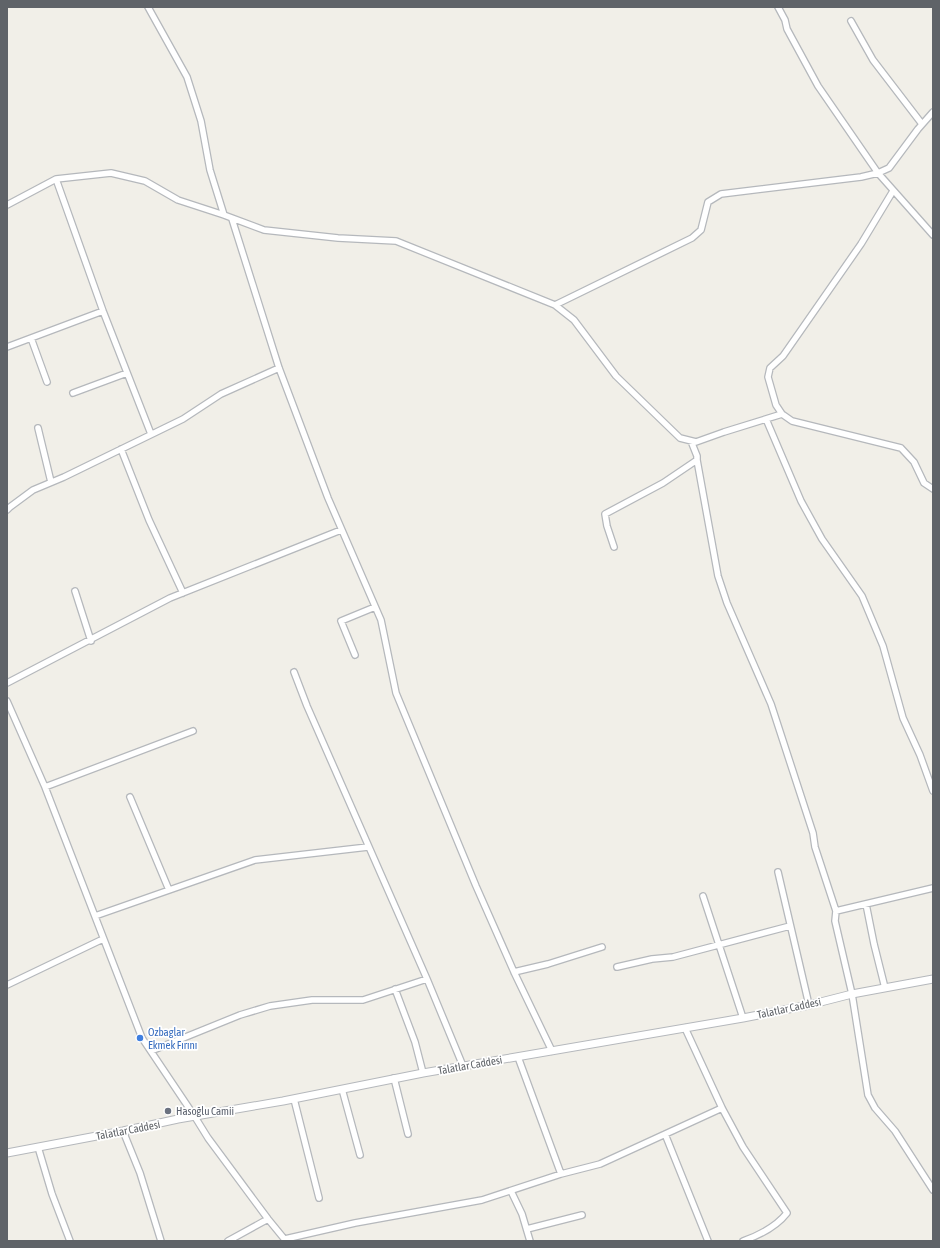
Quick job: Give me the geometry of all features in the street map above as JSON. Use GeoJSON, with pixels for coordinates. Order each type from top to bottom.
{"type":"FeatureCollection","features":[{"type":"Feature","properties":{"kind":"street"},"geometry":{"type":"LineString","coordinates":[[148,7],[187,77],[201,121],[210,170],[224,215]]}},
{"type":"Feature","properties":{"kind":"street"},"geometry":{"type":"LineString","coordinates":[[778,7],[785,20],[787,29],[818,86],[878,173],[933,235]]}},
{"type":"Feature","properties":{"kind":"street"},"geometry":{"type":"LineString","coordinates":[[851,21],[874,60],[922,124]]}},
{"type":"Feature","properties":{"kind":"street"},"geometry":{"type":"LineString","coordinates":[[555,306],[692,238],[701,230],[708,202],[721,194],[861,177],[878,173],[889,168],[922,124],[933,112]]}},
{"type":"Feature","properties":{"kind":"street"},"geometry":{"type":"LineString","coordinates":[[7,205],[56,179],[111,172],[145,181],[178,200],[264,230],[338,238],[396,241],[555,306],[574,320],[616,376],[680,438],[696,442],[782,414]]}},
{"type":"Feature","properties":{"kind":"street"},"geometry":{"type":"LineString","coordinates":[[56,179],[103,310],[151,434]]}},
{"type":"Feature","properties":{"kind":"street"},"geometry":{"type":"LineString","coordinates":[[893,191],[861,244],[786,351],[770,368],[768,377],[776,405],[782,414],[792,421],[901,448],[914,462],[924,483],[933,489]]}},
{"type":"Feature","properties":{"kind":"street"},"geometry":{"type":"LineString","coordinates":[[232,219],[279,368],[328,498],[381,620],[396,693],[476,886],[514,972],[552,1051]]}},
{"type":"Feature","properties":{"kind":"street"},"geometry":{"type":"LineString","coordinates":[[7,348],[103,310]]}},
{"type":"Feature","properties":{"kind":"street"},"geometry":{"type":"LineString","coordinates":[[31,338],[47,382]]}},
{"type":"Feature","properties":{"kind":"street"},"geometry":{"type":"LineString","coordinates":[[7,510],[33,490],[183,419],[221,394],[279,368]]}},
{"type":"Feature","properties":{"kind":"street"},"geometry":{"type":"LineString","coordinates":[[73,393],[127,373]]}},
{"type":"Feature","properties":{"kind":"street"},"geometry":{"type":"LineString","coordinates":[[766,418],[801,501],[822,539],[862,596],[883,646],[903,718],[920,755],[933,791]]}},
{"type":"Feature","properties":{"kind":"street"},"geometry":{"type":"LineString","coordinates":[[38,428],[51,482]]}},
{"type":"Feature","properties":{"kind":"street"},"geometry":{"type":"LineString","coordinates":[[691,441],[697,456],[718,576],[727,603],[771,704],[813,833],[815,848],[836,911],[835,921],[852,994],[868,1095],[875,1108],[895,1131],[933,1190]]}},
{"type":"Feature","properties":{"kind":"street"},"geometry":{"type":"LineString","coordinates":[[121,449],[149,520],[182,593]]}},
{"type":"Feature","properties":{"kind":"street"},"geometry":{"type":"LineString","coordinates":[[614,547],[607,526],[605,514],[663,483],[697,460]]}},
{"type":"Feature","properties":{"kind":"street"},"geometry":{"type":"LineString","coordinates":[[7,684],[170,598],[342,530]]}},
{"type":"Feature","properties":{"kind":"street"},"geometry":{"type":"LineString","coordinates":[[74,591],[91,641]]}},
{"type":"Feature","properties":{"kind":"street"},"geometry":{"type":"LineString","coordinates":[[356,655],[341,621],[375,607]]}},
{"type":"Feature","properties":{"kind":"street"},"geometry":{"type":"LineString","coordinates":[[294,672],[307,706],[427,979],[463,1066]]}},
{"type":"Feature","properties":{"kind":"street"},"geometry":{"type":"LineString","coordinates":[[7,702],[45,787],[142,1038],[208,1138],[285,1240],[355,1223],[482,1200],[561,1174],[600,1164],[722,1108]]}},
{"type":"Feature","properties":{"kind":"street"},"geometry":{"type":"LineString","coordinates":[[45,787],[193,731]]}},
{"type":"Feature","properties":{"kind":"street"},"geometry":{"type":"LineString","coordinates":[[130,797],[169,890]]}},
{"type":"Feature","properties":{"kind":"street"},"geometry":{"type":"LineString","coordinates":[[95,916],[255,860],[368,847]]}},
{"type":"Feature","properties":{"kind":"street"},"geometry":{"type":"LineString","coordinates":[[778,872],[809,1005]]}},
{"type":"Feature","properties":{"kind":"street"},"geometry":{"type":"LineString","coordinates":[[836,911],[933,888]]}},
{"type":"Feature","properties":{"kind":"street"},"geometry":{"type":"LineString","coordinates":[[703,896],[743,1018]]}},
{"type":"Feature","properties":{"kind":"street"},"geometry":{"type":"LineString","coordinates":[[866,904],[885,988]]}},
{"type":"Feature","properties":{"kind":"street"},"geometry":{"type":"LineString","coordinates":[[617,967],[652,959],[673,957],[720,946],[790,926]]}},
{"type":"Feature","properties":{"kind":"street"},"geometry":{"type":"LineString","coordinates":[[7,985],[103,939]]}},
{"type":"Feature","properties":{"kind":"street"},"geometry":{"type":"LineString","coordinates":[[514,972],[548,964],[602,947]]}},
{"type":"Feature","properties":{"kind":"street"},"geometry":{"type":"LineString","coordinates":[[151,1051],[240,1015],[270,1006],[312,1000],[363,1000],[427,979]]}},
{"type":"Feature","properties":{"kind":"street","name":"Talatlar Caddesi"},"geometry":{"type":"LineString","coordinates":[[7,1153],[178,1119],[294,1099],[394,1078],[743,1018],[809,1005],[852,994],[933,979]]}},
{"type":"Feature","properties":{"kind":"street"},"geometry":{"type":"LineString","coordinates":[[395,989],[415,1042],[423,1073]]}},
{"type":"Feature","properties":{"kind":"street"},"geometry":{"type":"LineString","coordinates":[[685,1028],[722,1108],[743,1147],[787,1213],[781,1220],[759,1235],[743,1241]]}},
{"type":"Feature","properties":{"kind":"street"},"geometry":{"type":"LineString","coordinates":[[518,1057],[561,1174]]}},
{"type":"Feature","properties":{"kind":"street"},"geometry":{"type":"LineString","coordinates":[[394,1078],[408,1134]]}},
{"type":"Feature","properties":{"kind":"street"},"geometry":{"type":"LineString","coordinates":[[342,1089],[360,1155]]}},
{"type":"Feature","properties":{"kind":"street"},"geometry":{"type":"LineString","coordinates":[[294,1099],[319,1198]]}},
{"type":"Feature","properties":{"kind":"street"},"geometry":{"type":"LineString","coordinates":[[123,1131],[140,1173],[161,1241]]}},
{"type":"Feature","properties":{"kind":"street"},"geometry":{"type":"LineString","coordinates":[[665,1134],[708,1241]]}},
{"type":"Feature","properties":{"kind":"street"},"geometry":{"type":"LineString","coordinates":[[38,1147],[52,1194],[70,1241]]}},
{"type":"Feature","properties":{"kind":"street"},"geometry":{"type":"LineString","coordinates":[[511,1191],[527,1229],[530,1241]]}},
{"type":"Feature","properties":{"kind":"street"},"geometry":{"type":"LineString","coordinates":[[527,1229],[582,1215]]}},
{"type":"Feature","properties":{"kind":"street"},"geometry":{"type":"LineString","coordinates":[[228,1241],[268,1219]]}},
{"type":"Feature","properties":{"kind":"place","name":"Ozbaglar Ekmek Fırını"},"geometry":{"type":"Point","coordinates":[140,1038]}},
{"type":"Feature","properties":{"kind":"place","name":"Hasoğlu Camii"},"geometry":{"type":"Point","coordinates":[168,1111]}}]}
